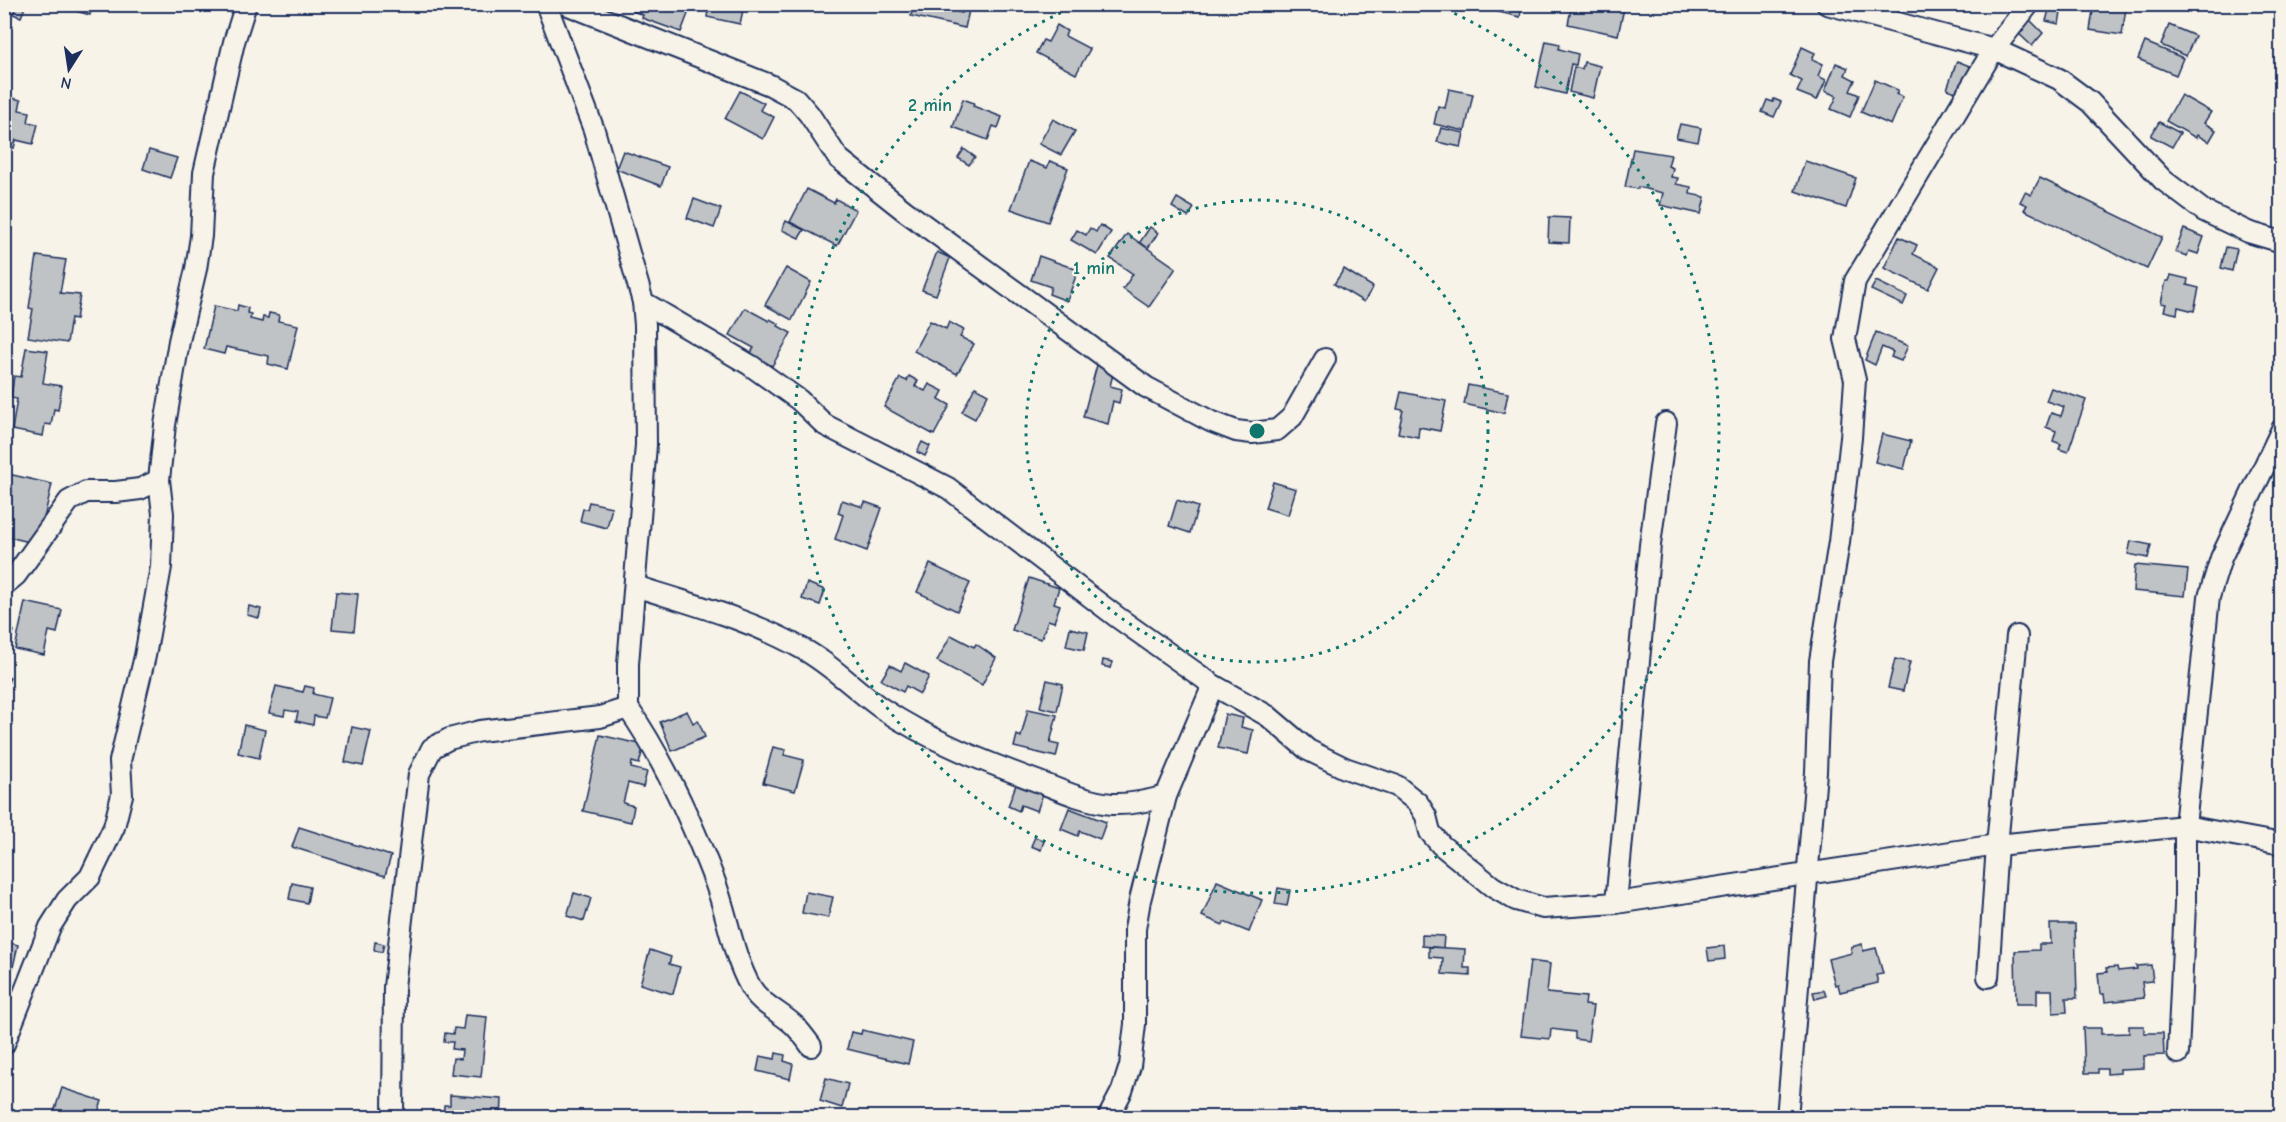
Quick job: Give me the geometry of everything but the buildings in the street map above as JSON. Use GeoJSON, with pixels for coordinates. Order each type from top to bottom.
{"type":"FeatureCollection","features":[{"type":"Feature","properties":{"kind":"street"},"geometry":{"type":"LineString","coordinates":[[4,1044],[50,927],[67,900],[90,877],[114,827],[122,795],[120,761],[145,657],[161,567],[163,514],[159,480],[165,425],[179,341],[196,269],[201,236],[204,173],[234,42],[246,4]]}},
{"type":"Feature","properties":{"kind":"street"},"geometry":{"type":"LineString","coordinates":[[546,4],[594,130],[643,302],[646,445],[628,664],[628,708],[650,740],[685,810],[715,884],[735,952],[751,988],[795,1026],[811,1046]]}},
{"type":"Feature","properties":{"kind":"street"},"geometry":{"type":"LineString","coordinates":[[566,4],[770,85],[796,99],[810,114],[838,158],[905,211],[1146,387],[1210,421],[1236,431],[1252,433],[1277,430],[1292,417],[1325,359]]}},
{"type":"Feature","properties":{"kind":"street"},"geometry":{"type":"LineString","coordinates":[[1827,4],[1994,50],[2059,79],[2090,102],[2163,180],[2204,211],[2248,232],[2282,243]]}},
{"type":"Feature","properties":{"kind":"street"},"geometry":{"type":"LineString","coordinates":[[1787,1118],[1816,772],[1820,661],[1839,542],[1851,438],[1855,380],[1845,339],[1855,281],[1994,50],[2029,4]]}},
{"type":"Feature","properties":{"kind":"street"},"geometry":{"type":"LineString","coordinates":[[643,302],[750,365],[798,400],[825,425],[948,488],[1117,617],[1213,685],[1268,716],[1320,758],[1396,786],[1418,803],[1426,816],[1430,832],[1441,846],[1493,887],[1516,900],[1543,908],[1616,903],[1997,845],[2186,826],[2282,844]]}},
{"type":"Feature","properties":{"kind":"street"},"geometry":{"type":"LineString","coordinates":[[1616,903],[1650,545],[1666,423]]}},
{"type":"Feature","properties":{"kind":"street"},"geometry":{"type":"LineString","coordinates":[[2178,1053],[2186,826],[2209,597],[2222,558],[2282,429]]}},
{"type":"Feature","properties":{"kind":"street"},"geometry":{"type":"LineString","coordinates":[[4,585],[16,575],[69,501],[86,492],[140,489],[159,480]]}},
{"type":"Feature","properties":{"kind":"street"},"geometry":{"type":"LineString","coordinates":[[635,586],[758,626],[803,649],[835,671],[880,708],[920,731],[1015,773],[1080,797],[1111,804],[1137,804],[1166,796]]}},
{"type":"Feature","properties":{"kind":"street"},"geometry":{"type":"LineString","coordinates":[[1988,977],[1997,845],[2017,636]]}},
{"type":"Feature","properties":{"kind":"street"},"geometry":{"type":"LineString","coordinates":[[1108,1118],[1122,1091],[1130,1066],[1135,1024],[1135,929],[1140,900],[1166,796],[1213,685]]}},
{"type":"Feature","properties":{"kind":"street"},"geometry":{"type":"LineString","coordinates":[[393,1118],[394,987],[416,792],[419,774],[432,748],[449,739],[480,731],[600,717],[628,708]]}}]}
